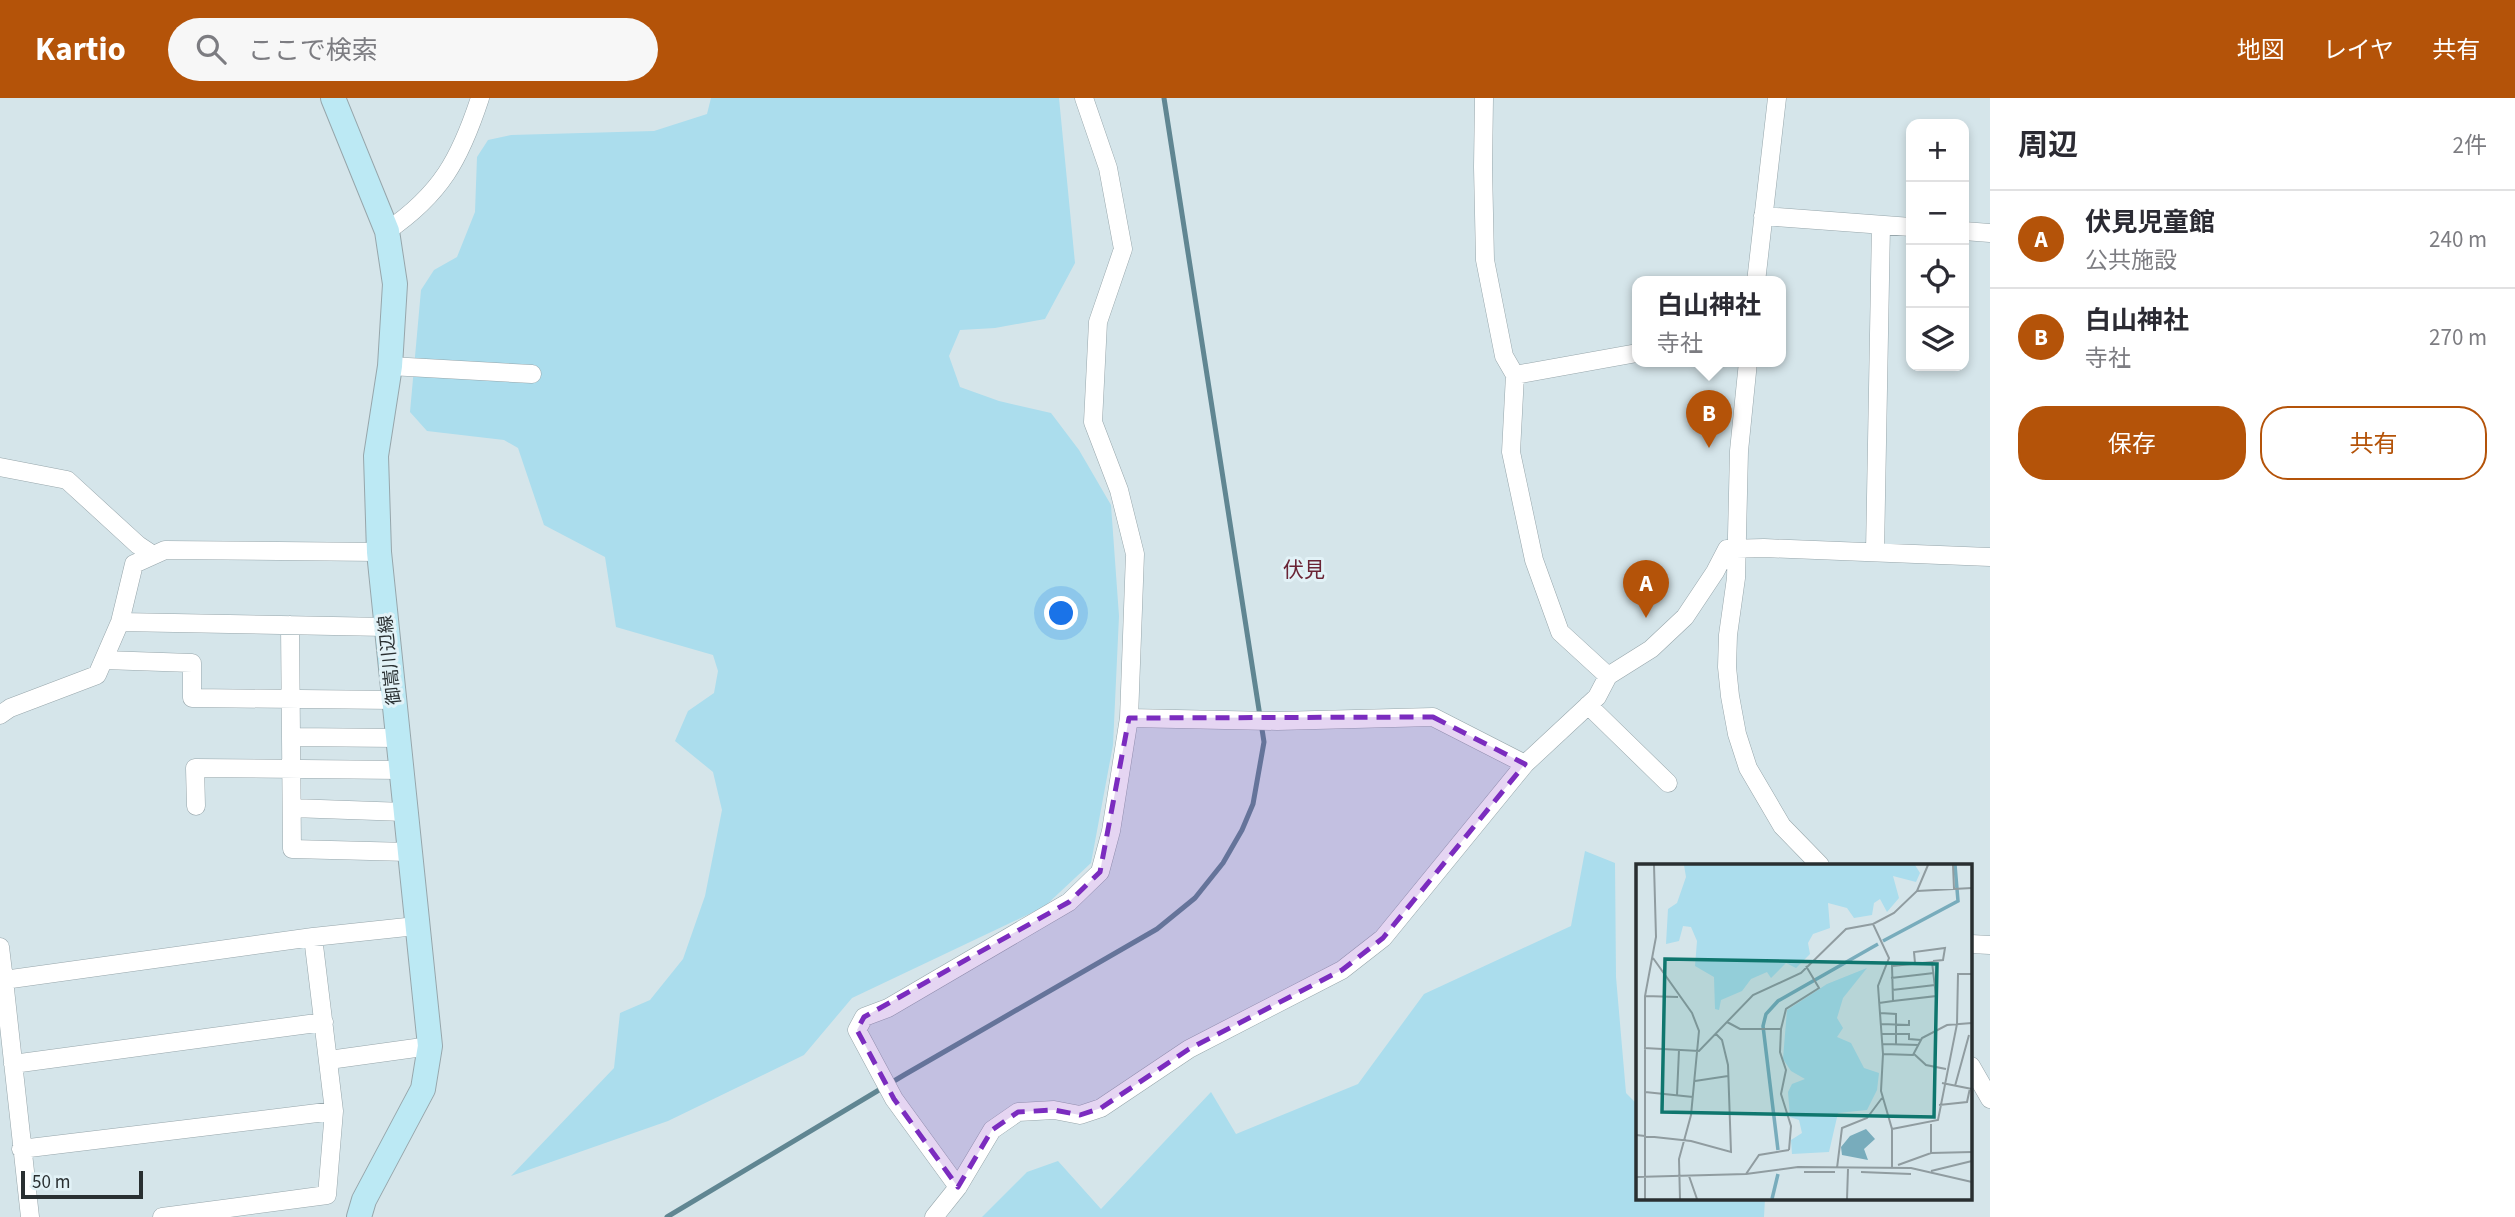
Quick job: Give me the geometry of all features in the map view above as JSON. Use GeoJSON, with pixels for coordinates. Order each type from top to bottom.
{"type":"FeatureCollection","features":[{"type":"Feature","properties":{"kind":"main road","name":"御嵩川辺線"},"geometry":{"type":"LineString","coordinates":[[333,98],[387,231],[394,284],[390,366],[376,456],[379,552],[430,1046],[423,1089],[364,1200],[359,1217]]}},
{"type":"Feature","properties":{"kind":"street"},"geometry":{"type":"LineString","coordinates":[[387,231],[409,216],[445,178],[471,128],[480,98]]}},
{"type":"Feature","properties":{"kind":"street"},"geometry":{"type":"LineString","coordinates":[[958,1187],[894,1099],[857,1030],[864,1017],[888,1008],[1069,902],[1100,872],[1111,831],[1129,718],[1135,554],[1119,490],[1093,422],[1098,322],[1124,249],[1108,168],[1084,98]]}},
{"type":"Feature","properties":{"kind":"street"},"geometry":{"type":"LineString","coordinates":[[1485,98],[1485,260],[1504,356],[1515,375],[1511,452],[1534,560],[1560,632],[1608,676]]}},
{"type":"Feature","properties":{"kind":"street"},"geometry":{"type":"LineString","coordinates":[[1757,276],[1777,98]]}},
{"type":"Feature","properties":{"kind":"street"},"geometry":{"type":"LineString","coordinates":[[1763,216],[1906,227]]}},
{"type":"Feature","properties":{"kind":"street"},"geometry":{"type":"LineString","coordinates":[[1875,552],[1881,225]]}},
{"type":"Feature","properties":{"kind":"street"},"geometry":{"type":"LineString","coordinates":[[1969,231],[1990,233]]}},
{"type":"Feature","properties":{"kind":"street"},"geometry":{"type":"LineString","coordinates":[[1515,375],[1632,354]]}},
{"type":"Feature","properties":{"kind":"street"},"geometry":{"type":"LineString","coordinates":[[390,366],[532,374]]}},
{"type":"Feature","properties":{"kind":"street"},"geometry":{"type":"LineString","coordinates":[[1748,367],[1739,452],[1737,548],[1727,667],[1737,734],[1748,768],[1782,826],[1819,864]]}},
{"type":"Feature","properties":{"kind":"street"},"geometry":{"type":"LineString","coordinates":[[0,467],[67,480],[138,545],[153,555]]}},
{"type":"Feature","properties":{"kind":"street"},"geometry":{"type":"LineString","coordinates":[[934,1217],[958,1187],[992,1130],[1018,1112],[1054,1110],[1080,1115],[1101,1108],[1189,1049],[1342,970],[1383,938],[1525,764],[1597,697],[1608,676],[1670,634],[1685,617],[1727,549],[1990,557]]}},
{"type":"Feature","properties":{"kind":"street"},"geometry":{"type":"LineString","coordinates":[[0,715],[10,708],[97,675],[120,622],[134,564],[153,555],[165,550],[379,552]]}},
{"type":"Feature","properties":{"kind":"street"},"geometry":{"type":"LineString","coordinates":[[120,622],[386,627]]}},
{"type":"Feature","properties":{"kind":"street"},"geometry":{"type":"LineString","coordinates":[[290,625],[292,849],[409,852]]}},
{"type":"Feature","properties":{"kind":"street"},"geometry":{"type":"LineString","coordinates":[[104,660],[192,663],[192,698],[394,700]]}},
{"type":"Feature","properties":{"kind":"street"},"geometry":{"type":"LineString","coordinates":[[1587,705],[1668,783]]}},
{"type":"Feature","properties":{"kind":"street"},"geometry":{"type":"LineString","coordinates":[[1129,718],[1277,721],[1433,718],[1525,764]]}},
{"type":"Feature","properties":{"kind":"street"},"geometry":{"type":"LineString","coordinates":[[291,737],[397,738]]}},
{"type":"Feature","properties":{"kind":"street"},"geometry":{"type":"LineString","coordinates":[[196,806],[195,768],[401,770]]}},
{"type":"Feature","properties":{"kind":"street"},"geometry":{"type":"LineString","coordinates":[[292,808],[405,812]]}},
{"type":"Feature","properties":{"kind":"street"},"geometry":{"type":"LineString","coordinates":[[4,980],[313,937],[416,926]]}},
{"type":"Feature","properties":{"kind":"street"},"geometry":{"type":"LineString","coordinates":[[162,1217],[327,1195],[334,1111],[313,937]]}},
{"type":"Feature","properties":{"kind":"street"},"geometry":{"type":"LineString","coordinates":[[1972,944],[1990,944]]}},
{"type":"Feature","properties":{"kind":"street"},"geometry":{"type":"LineString","coordinates":[[0,947],[30,1217]]}},
{"type":"Feature","properties":{"kind":"street"},"geometry":{"type":"LineString","coordinates":[[13,1064],[324,1022]]}},
{"type":"Feature","properties":{"kind":"street"},"geometry":{"type":"LineString","coordinates":[[329,1060],[430,1046]]}},
{"type":"Feature","properties":{"kind":"street"},"geometry":{"type":"LineString","coordinates":[[1972,1068],[1990,1099]]}},
{"type":"Feature","properties":{"kind":"street"},"geometry":{"type":"LineString","coordinates":[[21,1149],[334,1111]]}},
{"type":"Feature","properties":{"kind":"highlighted area"},"geometry":{"type":"Polygon","coordinates":[[[1433,717],[1525,764],[1383,938],[1342,970],[1189,1049],[1101,1108],[1080,1115],[1054,1110],[1018,1112],[992,1130],[958,1187],[894,1099],[857,1030],[864,1017],[1069,902],[1100,872],[1129,718],[1433,717]]]}},
{"type":"Feature","properties":{"kind":"shaded area"},"geometry":{"type":"Polygon","coordinates":[[[711,98],[1059,98],[1075,263],[1045,319],[995,328],[960,330],[949,356],[960,387],[999,401],[1051,413],[1079,450],[1111,505],[1119,616],[1113,745],[1091,863],[1044,907],[852,998],[804,1055],[668,1121],[511,1176],[614,1068],[620,1013],[650,1000],[683,959],[705,896],[722,810],[713,772],[675,741],[688,711],[714,693],[718,671],[713,655],[616,627],[605,557],[544,525],[518,448],[504,440],[427,431],[410,412],[421,290],[434,270],[457,257],[475,212],[477,157],[488,140],[511,135],[654,131],[707,114],[711,98]]]}},
{"type":"Feature","properties":{"kind":"shaded area"},"geometry":{"type":"Polygon","coordinates":[[[1585,851],[1615,863],[1616,977],[1626,1093],[1636,1103],[1636,1200],[1765,1200],[1764,1217],[982,1217],[1027,1172],[1058,1161],[1101,1209],[1211,1092],[1236,1134],[1358,1084],[1424,994],[1571,926],[1585,851]]]}},
{"type":"Feature","properties":{"kind":"waterway"},"geometry":{"type":"LineString","coordinates":[[667,1217],[904,1075],[1157,929],[1195,898],[1223,863],[1242,830],[1253,804],[1264,742],[1164,98]]}},
{"type":"Feature","properties":{"kind":"place","name":"白山神社"},"geometry":{"type":"Point","coordinates":[1709,448]}},
{"type":"Feature","properties":{"kind":"place","name":"伏見児童館"},"geometry":{"type":"Point","coordinates":[1646,618]}},
{"type":"Feature","properties":{"kind":"district","name":"伏見"},"geometry":{"type":"Point","coordinates":[1304,570]}}]}
